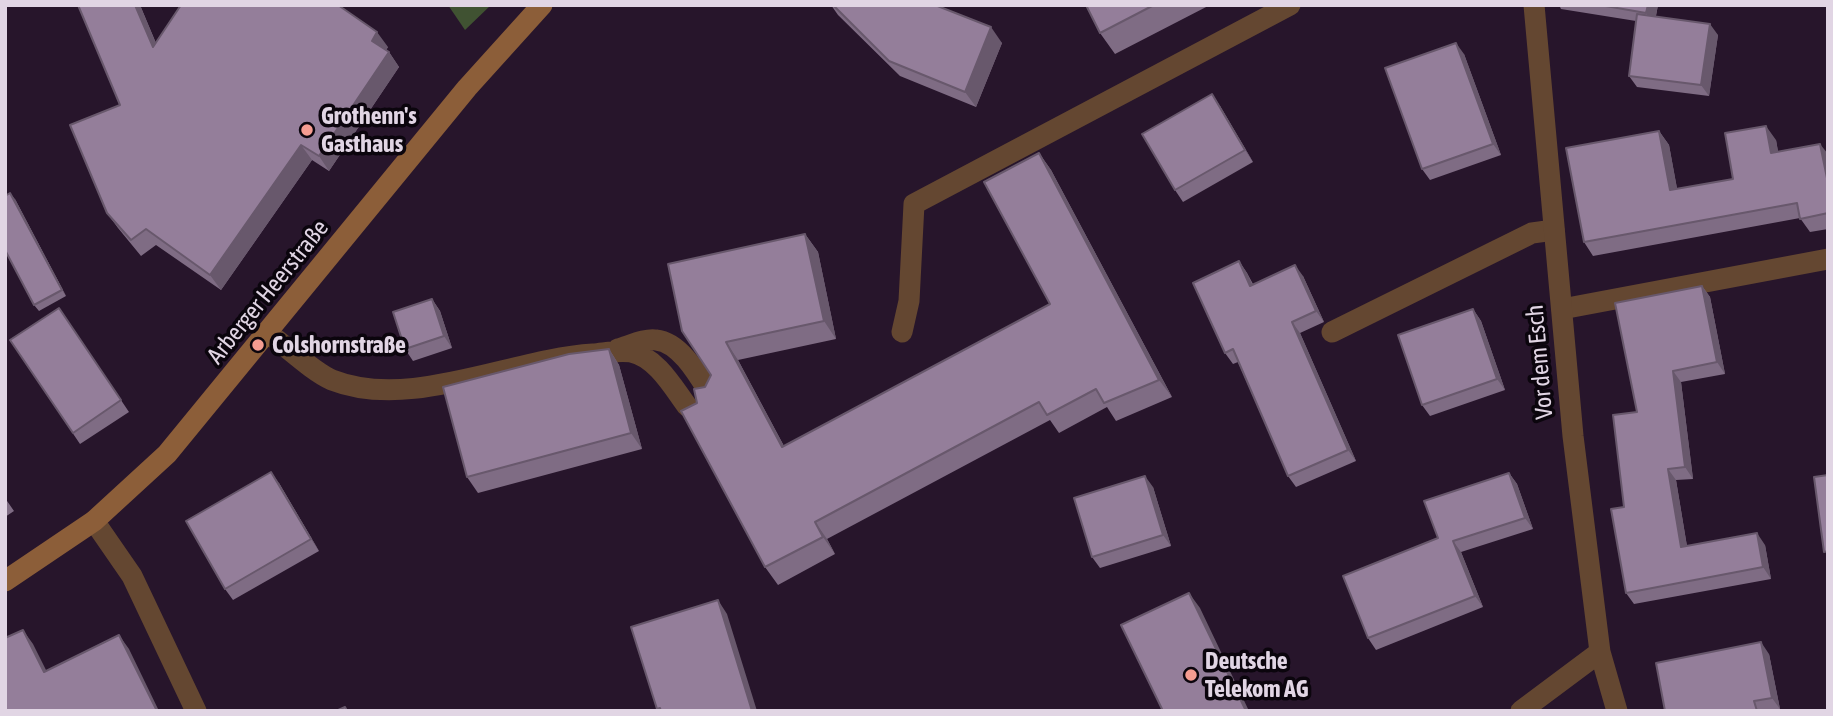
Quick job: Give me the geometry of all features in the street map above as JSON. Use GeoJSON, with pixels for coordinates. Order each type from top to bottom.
{"type":"FeatureCollection","features":[{"type":"Feature","properties":{"kind":"main road","name":"Arberger Heerstraße"},"geometry":{"type":"LineString","coordinates":[[5,581],[94,521],[167,454],[467,88],[542,5]]}},
{"type":"Feature","properties":{"kind":"street"},"geometry":{"type":"LineString","coordinates":[[902,332],[909,301],[914,204],[1290,5]]}},
{"type":"Feature","properties":{"kind":"street","name":"Vor dem Esch"},"geometry":{"type":"LineString","coordinates":[[1534,5],[1573,436],[1600,652],[1617,711]]}},
{"type":"Feature","properties":{"kind":"street"},"geometry":{"type":"LineString","coordinates":[[1332,332],[1532,233],[1555,230]]}},
{"type":"Feature","properties":{"kind":"street"},"geometry":{"type":"LineString","coordinates":[[1562,309],[1828,259]]}},
{"type":"Feature","properties":{"kind":"street"},"geometry":{"type":"LineString","coordinates":[[268,332],[331,380],[379,390],[430,388],[501,369],[572,355],[632,352],[654,365],[687,407]]}},
{"type":"Feature","properties":{"kind":"street"},"geometry":{"type":"LineString","coordinates":[[600,353],[656,340],[670,346],[685,359],[710,394]]}},
{"type":"Feature","properties":{"kind":"street"},"geometry":{"type":"LineString","coordinates":[[94,521],[132,576],[196,711]]}},
{"type":"Feature","properties":{"kind":"street"},"geometry":{"type":"LineString","coordinates":[[1521,711],[1600,652]]}},
{"type":"Feature","properties":{"kind":"green space"},"geometry":{"type":"Polygon","coordinates":[[[448,5],[491,5],[465,30],[448,5]]]}},
{"type":"Feature","properties":{"kind":"building"},"geometry":{"type":"Polygon","coordinates":[[[78,5],[135,5],[153,47],[181,5],[338,5],[377,32],[372,41],[389,52],[319,156],[301,145],[210,275],[146,229],[131,240],[107,213],[70,125],[120,105],[78,5]]]}},
{"type":"Feature","properties":{"kind":"building"},"geometry":{"type":"Polygon","coordinates":[[[833,5],[935,5],[991,27],[965,92],[889,61],[833,5]]]}},
{"type":"Feature","properties":{"kind":"building"},"geometry":{"type":"Polygon","coordinates":[[[1086,5],[1154,5],[1100,33],[1086,5]]]}},
{"type":"Feature","properties":{"kind":"building"},"geometry":{"type":"Polygon","coordinates":[[[1600,5],[1648,5],[1646,13],[1600,5]]]}},
{"type":"Feature","properties":{"kind":"building"},"geometry":{"type":"Polygon","coordinates":[[[1637,14],[1710,24],[1701,85],[1629,76],[1637,14]]]}},
{"type":"Feature","properties":{"kind":"building"},"geometry":{"type":"Polygon","coordinates":[[[1456,43],[1493,144],[1422,169],[1385,68],[1456,43]]]}},
{"type":"Feature","properties":{"kind":"building"},"geometry":{"type":"Polygon","coordinates":[[[1212,94],[1245,150],[1175,190],[1142,134],[1212,94]]]}},
{"type":"Feature","properties":{"kind":"building"},"geometry":{"type":"Polygon","coordinates":[[[1766,126],[1771,153],[1820,144],[1828,183],[1828,213],[1800,219],[1797,203],[1584,242],[1566,148],[1659,131],[1670,190],[1733,179],[1725,133],[1766,126]]]}},
{"type":"Feature","properties":{"kind":"building"},"geometry":{"type":"Polygon","coordinates":[[[1039,153],[1159,380],[1104,403],[1096,389],[1047,415],[1039,402],[815,522],[823,537],[765,567],[681,411],[697,403],[694,389],[705,387],[711,375],[682,331],[668,264],[805,234],[824,321],[726,342],[782,447],[1050,304],[984,182],[1039,153]]]}},
{"type":"Feature","properties":{"kind":"building"},"geometry":{"type":"Polygon","coordinates":[[[10,193],[62,290],[34,305],[5,250],[5,196],[10,193]]]}},
{"type":"Feature","properties":{"kind":"building"},"geometry":{"type":"Polygon","coordinates":[[[1239,261],[1250,286],[1295,265],[1316,311],[1292,322],[1348,450],[1288,476],[1233,349],[1225,353],[1193,283],[1239,261]]]}},
{"type":"Feature","properties":{"kind":"building"},"geometry":{"type":"Polygon","coordinates":[[[1702,286],[1717,362],[1673,371],[1685,467],[1668,469],[1681,547],[1757,533],[1763,567],[1626,593],[1611,509],[1624,507],[1613,415],[1637,412],[1615,303],[1702,286]]]}},
{"type":"Feature","properties":{"kind":"building"},"geometry":{"type":"Polygon","coordinates":[[[432,299],[444,336],[405,349],[393,312],[432,299]]]}},
{"type":"Feature","properties":{"kind":"building"},"geometry":{"type":"Polygon","coordinates":[[[59,308],[121,400],[73,433],[10,340],[59,308]]]}},
{"type":"Feature","properties":{"kind":"building"},"geometry":{"type":"Polygon","coordinates":[[[1473,309],[1497,379],[1422,405],[1398,335],[1473,309]]]}},
{"type":"Feature","properties":{"kind":"building"},"geometry":{"type":"Polygon","coordinates":[[[609,349],[631,433],[467,477],[443,387],[569,354],[609,349]]]}},
{"type":"Feature","properties":{"kind":"building"},"geometry":{"type":"Polygon","coordinates":[[[271,472],[311,539],[225,589],[186,521],[271,472]]]}},
{"type":"Feature","properties":{"kind":"building"},"geometry":{"type":"Polygon","coordinates":[[[1509,473],[1525,518],[1453,541],[1475,596],[1368,638],[1343,576],[1438,538],[1424,501],[1509,473]]]}},
{"type":"Feature","properties":{"kind":"building"},"geometry":{"type":"Polygon","coordinates":[[[1828,475],[1828,551],[1824,552],[1814,477],[1828,475]]]}},
{"type":"Feature","properties":{"kind":"building"},"geometry":{"type":"Polygon","coordinates":[[[1145,476],[1163,535],[1092,557],[1074,498],[1145,476]]]}},
{"type":"Feature","properties":{"kind":"building","name":"Deutsche Telekom AG"},"geometry":{"type":"Polygon","coordinates":[[[1189,593],[1246,711],[1163,711],[1121,625],[1189,593]]]}},
{"type":"Feature","properties":{"kind":"building"},"geometry":{"type":"Polygon","coordinates":[[[718,600],[752,711],[657,709],[631,627],[718,600]]]}},
{"type":"Feature","properties":{"kind":"building"},"geometry":{"type":"Polygon","coordinates":[[[23,630],[44,672],[119,635],[157,711],[5,711],[5,638],[23,630]]]}},
{"type":"Feature","properties":{"kind":"building"},"geometry":{"type":"Polygon","coordinates":[[[1761,642],[1772,698],[1754,701],[1757,711],[1665,711],[1656,663],[1761,642]]]}},
{"type":"Feature","properties":{"kind":"place","name":"Grothenn's Gasthaus"},"geometry":{"type":"Point","coordinates":[307,130]}},
{"type":"Feature","properties":{"kind":"place","name":"Colshornstraße"},"geometry":{"type":"Point","coordinates":[258,345]}},
{"type":"Feature","properties":{"kind":"place","name":"Deutsche Telekom AG"},"geometry":{"type":"Point","coordinates":[1191,675]}}]}
